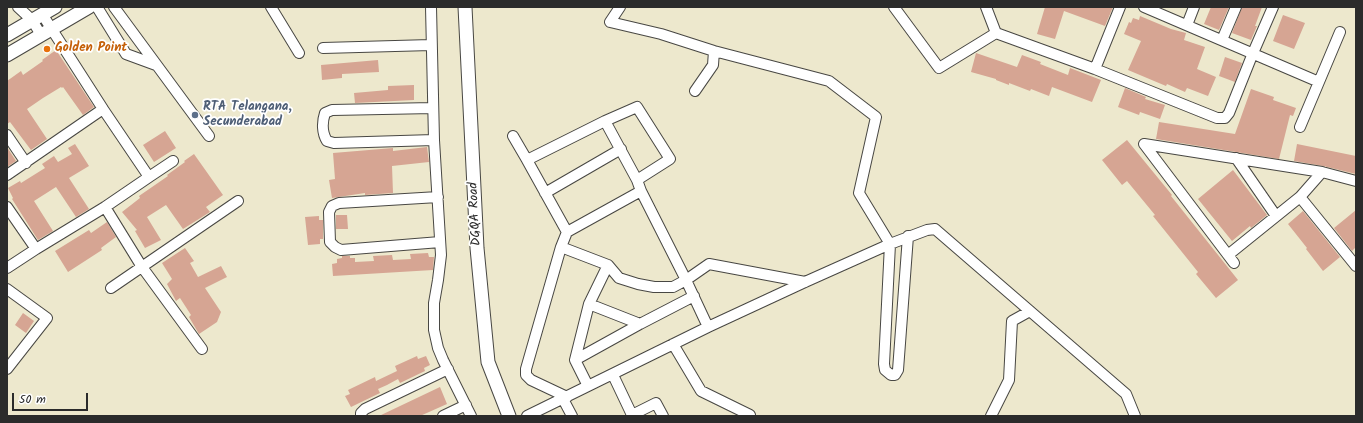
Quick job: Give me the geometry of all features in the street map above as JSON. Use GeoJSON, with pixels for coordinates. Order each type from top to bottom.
{"type":"FeatureCollection","features":[{"type":"Feature","properties":{"kind":"main road"},"geometry":{"type":"LineString","coordinates":[[7,35],[55,7]]}},
{"type":"Feature","properties":{"kind":"main road"},"geometry":{"type":"LineString","coordinates":[[7,55],[89,7]]}},
{"type":"Feature","properties":{"kind":"main road","name":"DGQA Road"},"geometry":{"type":"LineString","coordinates":[[465,7],[477,248],[488,362],[509,416]]}},
{"type":"Feature","properties":{"kind":"street"},"geometry":{"type":"LineString","coordinates":[[18,7],[37,17],[103,109],[149,177]]}},
{"type":"Feature","properties":{"kind":"street"},"geometry":{"type":"LineString","coordinates":[[97,7],[126,54],[156,65]]}},
{"type":"Feature","properties":{"kind":"street"},"geometry":{"type":"LineString","coordinates":[[114,7],[209,136]]}},
{"type":"Feature","properties":{"kind":"street"},"geometry":{"type":"LineString","coordinates":[[271,7],[299,53]]}},
{"type":"Feature","properties":{"kind":"street"},"geometry":{"type":"LineString","coordinates":[[431,7],[434,140],[440,242],[440,265],[434,303],[434,323],[438,348],[472,416]]}},
{"type":"Feature","properties":{"kind":"street"},"geometry":{"type":"LineString","coordinates":[[620,7],[610,22],[661,34],[714,51],[829,81],[876,117],[859,193],[890,244],[885,370],[891,375],[895,375],[898,370],[908,236]]}},
{"type":"Feature","properties":{"kind":"street"},"geometry":{"type":"LineString","coordinates":[[894,7],[939,68],[996,32]]}},
{"type":"Feature","properties":{"kind":"street"},"geometry":{"type":"LineString","coordinates":[[986,7],[996,32],[1095,69],[1217,118],[1225,118],[1229,113],[1273,7]]}},
{"type":"Feature","properties":{"kind":"street"},"geometry":{"type":"LineString","coordinates":[[1095,69],[1120,7]]}},
{"type":"Feature","properties":{"kind":"street"},"geometry":{"type":"LineString","coordinates":[[1144,7],[1318,82]]}},
{"type":"Feature","properties":{"kind":"street"},"geometry":{"type":"LineString","coordinates":[[1187,25],[1194,7]]}},
{"type":"Feature","properties":{"kind":"street"},"geometry":{"type":"LineString","coordinates":[[1222,40],[1236,7]]}},
{"type":"Feature","properties":{"kind":"street"},"geometry":{"type":"LineString","coordinates":[[1300,127],[1340,32]]}},
{"type":"Feature","properties":{"kind":"street"},"geometry":{"type":"LineString","coordinates":[[323,48],[432,44]]}},
{"type":"Feature","properties":{"kind":"street"},"geometry":{"type":"LineString","coordinates":[[696,91],[713,65],[714,51]]}},
{"type":"Feature","properties":{"kind":"street"},"geometry":{"type":"LineString","coordinates":[[527,160],[605,121],[637,107],[670,159],[637,180]]}},
{"type":"Feature","properties":{"kind":"street"},"geometry":{"type":"LineString","coordinates":[[433,108],[332,110],[325,113],[323,119],[324,135],[327,141],[334,143],[434,140]]}},
{"type":"Feature","properties":{"kind":"street"},"geometry":{"type":"LineString","coordinates":[[7,175],[103,109]]}},
{"type":"Feature","properties":{"kind":"street"},"geometry":{"type":"LineString","coordinates":[[605,121],[637,180],[641,191],[694,296],[708,328]]}},
{"type":"Feature","properties":{"kind":"street"},"geometry":{"type":"LineString","coordinates":[[7,135],[26,163]]}},
{"type":"Feature","properties":{"kind":"street"},"geometry":{"type":"LineString","coordinates":[[513,136],[567,232]]}},
{"type":"Feature","properties":{"kind":"street"},"geometry":{"type":"LineString","coordinates":[[1322,172],[1300,197],[1276,216],[1231,259],[1144,144],[1322,172],[1356,181]]}},
{"type":"Feature","properties":{"kind":"street"},"geometry":{"type":"LineString","coordinates":[[545,193],[621,149]]}},
{"type":"Feature","properties":{"kind":"street"},"geometry":{"type":"LineString","coordinates":[[1236,158],[1276,216]]}},
{"type":"Feature","properties":{"kind":"street"},"geometry":{"type":"LineString","coordinates":[[7,268],[105,207],[173,160]]}},
{"type":"Feature","properties":{"kind":"street"},"geometry":{"type":"LineString","coordinates":[[572,416],[565,398],[531,380],[526,375],[526,370],[561,247],[567,232],[641,191]]}},
{"type":"Feature","properties":{"kind":"street"},"geometry":{"type":"LineString","coordinates":[[438,197],[339,203],[332,206],[329,212],[330,242],[341,250],[440,242]]}},
{"type":"Feature","properties":{"kind":"street"},"geometry":{"type":"LineString","coordinates":[[1300,197],[1356,266]]}},
{"type":"Feature","properties":{"kind":"street"},"geometry":{"type":"LineString","coordinates":[[111,288],[238,201]]}},
{"type":"Feature","properties":{"kind":"street"},"geometry":{"type":"LineString","coordinates":[[7,207],[36,249]]}},
{"type":"Feature","properties":{"kind":"street"},"geometry":{"type":"LineString","coordinates":[[105,207],[142,266],[202,348]]}},
{"type":"Feature","properties":{"kind":"street"},"geometry":{"type":"LineString","coordinates":[[528,416],[673,344],[805,282],[908,236],[935,229],[1126,394],[1135,416]]}},
{"type":"Feature","properties":{"kind":"street"},"geometry":{"type":"LineString","coordinates":[[561,247],[608,265],[619,278],[654,287],[673,286],[686,280],[709,264],[805,282]]}},
{"type":"Feature","properties":{"kind":"street"},"geometry":{"type":"LineString","coordinates":[[588,386],[575,360],[589,304],[608,265]]}},
{"type":"Feature","properties":{"kind":"street"},"geometry":{"type":"LineString","coordinates":[[7,289],[47,318],[7,369]]}},
{"type":"Feature","properties":{"kind":"street"},"geometry":{"type":"LineString","coordinates":[[575,360],[694,296]]}},
{"type":"Feature","properties":{"kind":"street"},"geometry":{"type":"LineString","coordinates":[[589,304],[640,324]]}},
{"type":"Feature","properties":{"kind":"street"},"geometry":{"type":"LineString","coordinates":[[991,416],[1009,380],[1012,321],[1030,311]]}},
{"type":"Feature","properties":{"kind":"street"},"geometry":{"type":"LineString","coordinates":[[673,344],[700,391],[750,415]]}},
{"type":"Feature","properties":{"kind":"street"},"geometry":{"type":"LineString","coordinates":[[361,416],[365,409],[448,369]]}},
{"type":"Feature","properties":{"kind":"street"},"geometry":{"type":"LineString","coordinates":[[613,375],[632,416],[656,403],[664,416]]}},
{"type":"Feature","properties":{"kind":"street"},"geometry":{"type":"LineString","coordinates":[[443,416],[466,405]]}},
{"type":"Feature","properties":{"kind":"building"},"geometry":{"type":"Polygon","coordinates":[[[1045,7],[1113,7],[1105,26],[1064,11],[1055,39],[1037,34],[1045,7]]]}},
{"type":"Feature","properties":{"kind":"building"},"geometry":{"type":"Polygon","coordinates":[[[1211,7],[1229,7],[1219,30],[1204,24],[1211,7]]]}},
{"type":"Feature","properties":{"kind":"building"},"geometry":{"type":"Polygon","coordinates":[[[1242,7],[1262,7],[1255,26],[1257,26],[1251,40],[1232,33],[1242,7]]]}},
{"type":"Feature","properties":{"kind":"building"},"geometry":{"type":"Polygon","coordinates":[[[1283,15],[1305,23],[1294,49],[1273,41],[1283,15]]]}},
{"type":"Feature","properties":{"kind":"building"},"geometry":{"type":"Polygon","coordinates":[[[1140,16],[1171,29],[1186,33],[1184,40],[1205,47],[1197,69],[1216,77],[1208,96],[1187,88],[1185,92],[1167,84],[1166,86],[1128,70],[1141,41],[1124,34],[1129,22],[1131,23],[1133,18],[1139,20],[1140,16]]]}},
{"type":"Feature","properties":{"kind":"building"},"geometry":{"type":"Polygon","coordinates":[[[56,50],[94,107],[83,115],[63,87],[43,98],[27,109],[47,139],[31,150],[10,122],[7,124],[7,81],[21,71],[23,75],[56,50]]]}},
{"type":"Feature","properties":{"kind":"building"},"geometry":{"type":"Polygon","coordinates":[[[976,53],[1017,67],[1022,55],[1068,75],[1070,68],[1101,80],[1092,102],[1052,87],[1049,96],[1031,89],[1030,91],[971,72],[976,53]]]}},
{"type":"Feature","properties":{"kind":"building"},"geometry":{"type":"Polygon","coordinates":[[[1225,57],[1242,63],[1235,82],[1219,76],[1225,57]]]}},
{"type":"Feature","properties":{"kind":"building"},"geometry":{"type":"Polygon","coordinates":[[[378,60],[379,72],[342,74],[342,78],[322,80],[321,65],[378,60]]]}},
{"type":"Feature","properties":{"kind":"building"},"geometry":{"type":"Polygon","coordinates":[[[414,85],[414,100],[355,103],[354,93],[388,90],[388,86],[414,85]]]}},
{"type":"Feature","properties":{"kind":"building"},"geometry":{"type":"Polygon","coordinates":[[[1125,88],[1146,97],[1145,99],[1165,105],[1160,119],[1140,112],[1139,115],[1118,107],[1125,88]]]}},
{"type":"Feature","properties":{"kind":"building"},"geometry":{"type":"Polygon","coordinates":[[[1251,89],[1274,97],[1273,100],[1296,108],[1293,116],[1290,115],[1279,159],[1156,139],[1159,122],[1235,134],[1251,89]]]}},
{"type":"Feature","properties":{"kind":"building"},"geometry":{"type":"Polygon","coordinates":[[[165,131],[176,148],[154,162],[143,145],[165,131]]]}},
{"type":"Feature","properties":{"kind":"building"},"geometry":{"type":"Polygon","coordinates":[[[1127,140],[1238,280],[1216,298],[1196,274],[1198,272],[1153,216],[1155,215],[1127,181],[1122,185],[1102,160],[1127,140]]]}},
{"type":"Feature","properties":{"kind":"building"},"geometry":{"type":"Polygon","coordinates":[[[75,144],[89,166],[69,178],[89,209],[76,217],[56,187],[34,201],[53,231],[38,240],[12,199],[13,198],[8,188],[20,181],[21,183],[45,168],[42,164],[54,156],[58,162],[72,154],[68,148],[75,144]]]}},
{"type":"Feature","properties":{"kind":"building"},"geometry":{"type":"Polygon","coordinates":[[[1297,144],[1356,156],[1356,174],[1294,161],[1297,144]]]}},
{"type":"Feature","properties":{"kind":"building"},"geometry":{"type":"Polygon","coordinates":[[[7,147],[16,161],[7,167],[7,147]]]}},
{"type":"Feature","properties":{"kind":"building"},"geometry":{"type":"Polygon","coordinates":[[[427,147],[429,162],[392,166],[393,193],[365,195],[365,193],[332,198],[329,180],[335,179],[333,153],[393,148],[393,151],[427,147]]]}},
{"type":"Feature","properties":{"kind":"building"},"geometry":{"type":"Polygon","coordinates":[[[194,154],[223,195],[206,207],[210,212],[183,229],[166,205],[147,217],[161,240],[145,248],[135,231],[137,230],[122,212],[140,198],[139,196],[168,176],[167,175],[194,154]]]}},
{"type":"Feature","properties":{"kind":"building"},"geometry":{"type":"Polygon","coordinates":[[[1233,170],[1267,215],[1251,228],[1250,226],[1232,241],[1198,199],[1233,170]]]}},
{"type":"Feature","properties":{"kind":"building"},"geometry":{"type":"Polygon","coordinates":[[[1356,210],[1356,247],[1352,251],[1334,228],[1356,210]]]}},
{"type":"Feature","properties":{"kind":"building"},"geometry":{"type":"Polygon","coordinates":[[[1303,211],[1340,257],[1323,271],[1288,224],[1303,211]]]}},
{"type":"Feature","properties":{"kind":"building"},"geometry":{"type":"Polygon","coordinates":[[[336,215],[347,215],[348,229],[336,229],[336,215]]]}},
{"type":"Feature","properties":{"kind":"building"},"geometry":{"type":"Polygon","coordinates":[[[319,216],[319,220],[323,220],[323,239],[320,239],[320,244],[308,245],[305,217],[319,216]]]}},
{"type":"Feature","properties":{"kind":"building"},"geometry":{"type":"Polygon","coordinates":[[[107,222],[116,237],[101,248],[102,250],[68,272],[55,251],[89,230],[91,233],[107,222]]]}},
{"type":"Feature","properties":{"kind":"building"},"geometry":{"type":"Polygon","coordinates":[[[185,248],[194,261],[190,263],[198,277],[221,266],[227,277],[205,288],[221,312],[217,322],[199,334],[189,317],[191,315],[180,298],[176,301],[167,284],[172,279],[162,263],[185,248]]]}},
{"type":"Feature","properties":{"kind":"building"},"geometry":{"type":"Polygon","coordinates":[[[428,253],[429,257],[434,257],[433,270],[333,276],[332,264],[337,263],[337,259],[342,258],[342,256],[350,256],[350,258],[355,258],[355,262],[374,261],[373,256],[392,255],[393,260],[411,259],[410,254],[428,253]]]}},
{"type":"Feature","properties":{"kind":"building"},"geometry":{"type":"Polygon","coordinates":[[[23,313],[34,321],[26,333],[15,325],[23,313]]]}},
{"type":"Feature","properties":{"kind":"building"},"geometry":{"type":"Polygon","coordinates":[[[417,356],[418,359],[426,356],[430,365],[424,368],[425,371],[400,383],[398,379],[378,389],[380,393],[351,407],[345,396],[350,394],[348,390],[375,377],[376,381],[397,371],[395,366],[417,356]]]}},
{"type":"Feature","properties":{"kind":"building"},"geometry":{"type":"Polygon","coordinates":[[[440,387],[447,404],[420,416],[379,416],[440,387]]]}},
{"type":"Feature","properties":{"kind":"place","name":"Golden Point"},"geometry":{"type":"Point","coordinates":[47,49]}},
{"type":"Feature","properties":{"kind":"place","name":"RTA Telangana, Secunderabad"},"geometry":{"type":"Point","coordinates":[195,115]}}]}
